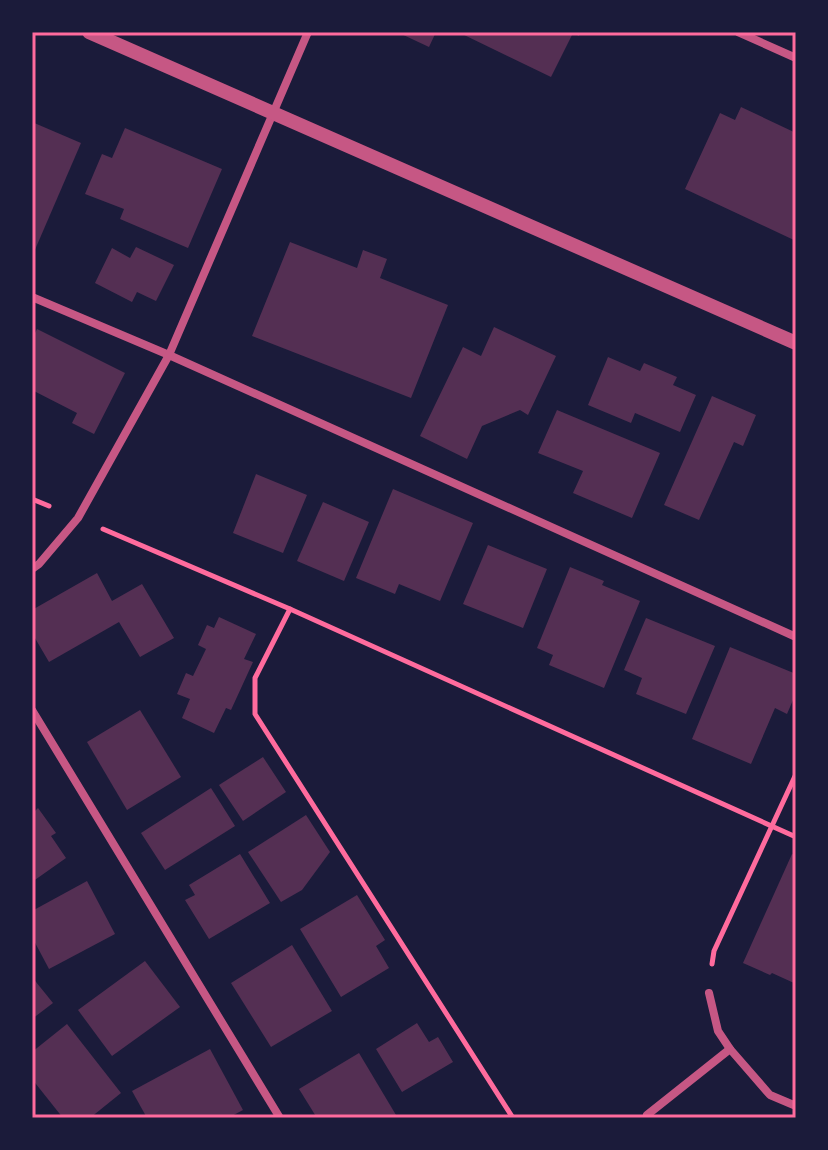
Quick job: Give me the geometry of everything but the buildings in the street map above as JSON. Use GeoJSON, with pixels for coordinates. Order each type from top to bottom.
{"type":"FeatureCollection","features":[{"type":"Feature","properties":{"kind":"street"},"geometry":{"type":"LineString","coordinates":[[89,32],[796,343]]}},
{"type":"Feature","properties":{"kind":"street"},"geometry":{"type":"LineString","coordinates":[[32,569],[78,518],[169,355],[308,32]]}},
{"type":"Feature","properties":{"kind":"street"},"geometry":{"type":"LineString","coordinates":[[738,32],[796,58]]}},
{"type":"Feature","properties":{"kind":"street"},"geometry":{"type":"LineString","coordinates":[[32,297],[169,355],[796,637]]}},
{"type":"Feature","properties":{"kind":"street"},"geometry":{"type":"LineString","coordinates":[[32,710],[280,1118]]}},
{"type":"Feature","properties":{"kind":"street"},"geometry":{"type":"LineString","coordinates":[[709,993],[718,1031],[730,1049],[770,1095],[796,1106]]}},
{"type":"Feature","properties":{"kind":"street"},"geometry":{"type":"LineString","coordinates":[[647,1115],[730,1049]]}},
{"type":"Feature","properties":{"kind":"path"},"geometry":{"type":"LineString","coordinates":[[32,499],[290,609],[796,837]]}},
{"type":"Feature","properties":{"kind":"path"},"geometry":{"type":"LineString","coordinates":[[290,609],[255,678],[255,714],[513,1118]]}},
{"type":"Feature","properties":{"kind":"path"},"geometry":{"type":"LineString","coordinates":[[709,993],[714,951],[796,774]]}}]}
